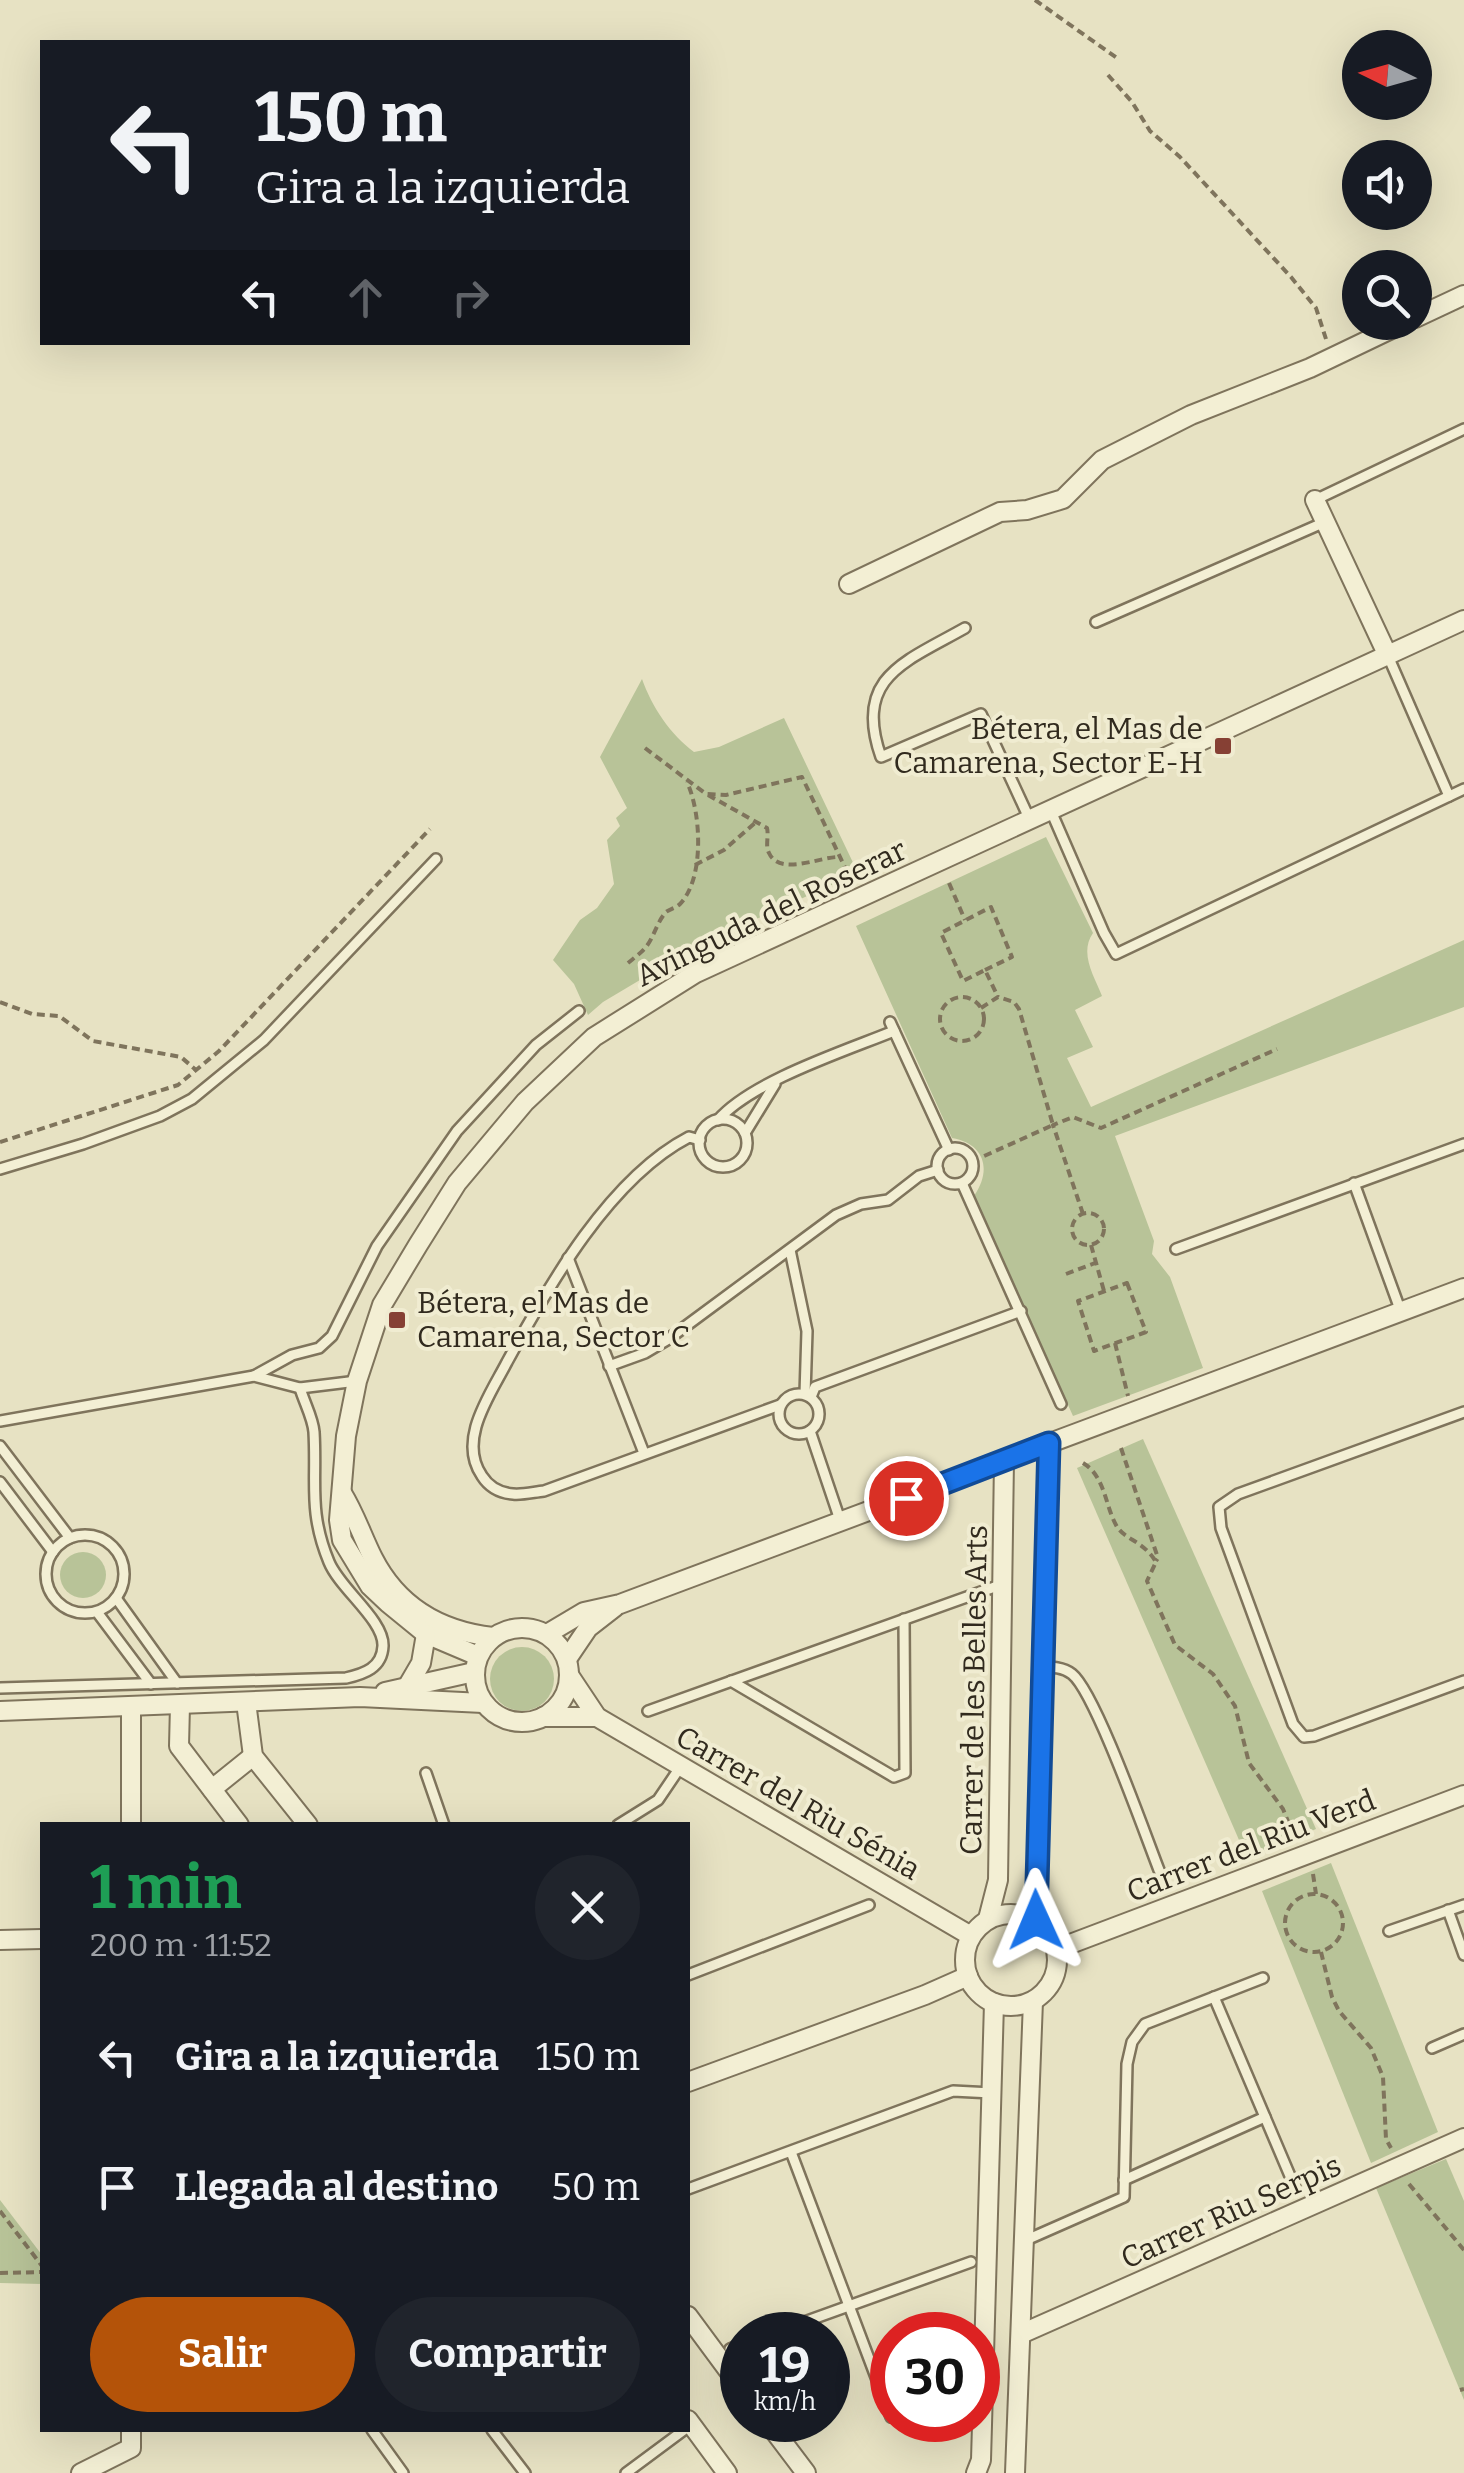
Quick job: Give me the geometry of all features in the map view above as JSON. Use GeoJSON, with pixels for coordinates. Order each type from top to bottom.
{"type":"FeatureCollection","features":[{"type":"Feature","properties":{"kind":"street"},"geometry":{"type":"LineString","coordinates":[[1432,310],[1464,295]]}},
{"type":"Feature","properties":{"kind":"street"},"geometry":{"type":"LineString","coordinates":[[849,584],[1000,512],[1028,510],[1063,499],[1102,460],[1191,415],[1369,340]]}},
{"type":"Feature","properties":{"kind":"street"},"geometry":{"type":"LineString","coordinates":[[1315,500],[1388,656]]}},
{"type":"Feature","properties":{"kind":"street","name":"Avinguda del Roserar"},"geometry":{"type":"LineString","coordinates":[[476,1664],[426,1634],[370,1586],[342,1540],[339,1520],[346,1436],[357,1382],[382,1305],[457,1183],[525,1102],[594,1037],[696,973],[1464,620]]}},
{"type":"Feature","properties":{"kind":"street"},"geometry":{"type":"LineString","coordinates":[[548,1634],[584,1612],[620,1604],[840,1523],[1464,1288]]}},
{"type":"Feature","properties":{"kind":"street"},"geometry":{"type":"LineString","coordinates":[[1036,1920],[1049,1443]]}},
{"type":"Feature","properties":{"kind":"street","name":"Carrer de les Belles Arts"},"geometry":{"type":"LineString","coordinates":[[988,1919],[998,1880],[1004,1460]]}},
{"type":"Feature","properties":{"kind":"street"},"geometry":{"type":"LineString","coordinates":[[342,1493],[387,1583],[407,1604],[429,1620],[466,1634],[492,1638],[516,1627],[548,1634],[568,1667]]}},
{"type":"Feature","properties":{"kind":"street"},"geometry":{"type":"LineString","coordinates":[[492,1638],[476,1664],[476,1688],[483,1703],[496,1715],[528,1722],[558,1706],[566,1692],[568,1667],[588,1628],[620,1604]]}},
{"type":"Feature","properties":{"kind":"street"},"geometry":{"type":"LineString","coordinates":[[407,1687],[421,1663],[426,1634]]}},
{"type":"Feature","properties":{"kind":"street"},"geometry":{"type":"LineString","coordinates":[[360,1698],[476,1664]]}},
{"type":"Feature","properties":{"kind":"street","name":"Carrer del Riu Sénia"},"geometry":{"type":"LineString","coordinates":[[568,1667],[597,1717],[971,1936]]}},
{"type":"Feature","properties":{"kind":"street"},"geometry":{"type":"LineString","coordinates":[[0,1710],[360,1698],[483,1703]]}},
{"type":"Feature","properties":{"kind":"street"},"geometry":{"type":"LineString","coordinates":[[246,1702],[252,1756],[306,1822]]}},
{"type":"Feature","properties":{"kind":"street"},"geometry":{"type":"LineString","coordinates":[[180,1705],[179,1746],[237,1822]]}},
{"type":"Feature","properties":{"kind":"street"},"geometry":{"type":"LineString","coordinates":[[131,1707],[131,1822]]}},
{"type":"Feature","properties":{"kind":"street"},"geometry":{"type":"LineString","coordinates":[[543,1717],[597,1717]]}},
{"type":"Feature","properties":{"kind":"street"},"geometry":{"type":"LineString","coordinates":[[212,1789],[252,1756]]}},
{"type":"Feature","properties":{"kind":"street","name":"Carrer del Riu Verd"},"geometry":{"type":"LineString","coordinates":[[1057,1949],[1464,1795]]}},
{"type":"Feature","properties":{"kind":"street"},"geometry":{"type":"LineString","coordinates":[[1012,1913],[1036,1920],[1046,1928],[1057,1949],[1054,1979],[1033,2001],[1021,2006],[994,2003],[983,1997],[968,1976],[965,1962],[971,1936],[988,1919],[1012,1913]]}},
{"type":"Feature","properties":{"kind":"street"},"geometry":{"type":"LineString","coordinates":[[0,1940],[40,1939]]}},
{"type":"Feature","properties":{"kind":"street"},"geometry":{"type":"LineString","coordinates":[[690,2081],[968,1976]]}},
{"type":"Feature","properties":{"kind":"street"},"geometry":{"type":"LineString","coordinates":[[1016,2473],[1033,2001]]}},
{"type":"Feature","properties":{"kind":"street"},"geometry":{"type":"LineString","coordinates":[[976,2473],[981,2460],[994,2003]]}},
{"type":"Feature","properties":{"kind":"street","name":"Carrer Riu Serpis"},"geometry":{"type":"LineString","coordinates":[[1021,2334],[1464,2138]]}},
{"type":"Feature","properties":{"kind":"street"},"geometry":{"type":"LineString","coordinates":[[690,2319],[720,2359]]}},
{"type":"Feature","properties":{"kind":"street"},"geometry":{"type":"LineString","coordinates":[[690,2430],[727,2473]]}},
{"type":"Feature","properties":{"kind":"street"},"geometry":{"type":"LineString","coordinates":[[80,2473],[131,2448],[131,2432]]}},
{"type":"Feature","properties":{"kind":"street"},"geometry":{"type":"LineString","coordinates":[[783,2442],[806,2473]]}},
{"type":"Feature","properties":{"kind":"lane"},"geometry":{"type":"LineString","coordinates":[[1315,500],[1464,428]]}},
{"type":"Feature","properties":{"kind":"lane"},"geometry":{"type":"LineString","coordinates":[[1096,622],[1325,522]]}},
{"type":"Feature","properties":{"kind":"lane"},"geometry":{"type":"LineString","coordinates":[[965,628],[908,660],[880,684],[872,706],[872,730],[881,757],[981,714],[1030,821]]}},
{"type":"Feature","properties":{"kind":"lane"},"geometry":{"type":"LineString","coordinates":[[1388,656],[1449,796]]}},
{"type":"Feature","properties":{"kind":"lane"},"geometry":{"type":"LineString","coordinates":[[1051,811],[1116,954],[1464,789]]}},
{"type":"Feature","properties":{"kind":"lane"},"geometry":{"type":"LineString","coordinates":[[0,1169],[160,1116],[192,1099],[264,1040],[436,859]]}},
{"type":"Feature","properties":{"kind":"lane"},"geometry":{"type":"LineString","coordinates":[[0,1421],[254,1376],[292,1355],[319,1348],[332,1336],[377,1246],[457,1130],[536,1044],[579,1011]]}},
{"type":"Feature","properties":{"kind":"lane"},"geometry":{"type":"LineString","coordinates":[[718,1120],[738,1123],[747,1139],[742,1157],[725,1166],[705,1158],[700,1140],[705,1127],[728,1108],[776,1082],[892,1026],[949,1150]]}},
{"type":"Feature","properties":{"kind":"lane"},"geometry":{"type":"LineString","coordinates":[[745,1134],[776,1082]]}},
{"type":"Feature","properties":{"kind":"lane"},"geometry":{"type":"LineString","coordinates":[[700,1140],[689,1137],[667,1149],[618,1198],[552,1278],[486,1402],[471,1452],[476,1467],[494,1490],[513,1494],[544,1491],[780,1405],[792,1394],[808,1395]]}},
{"type":"Feature","properties":{"kind":"lane"},"geometry":{"type":"LineString","coordinates":[[1176,1249],[1464,1144]]}},
{"type":"Feature","properties":{"kind":"lane"},"geometry":{"type":"LineString","coordinates":[[949,1150],[964,1150],[972,1160],[972,1172],[962,1183],[947,1182],[938,1170],[940,1158],[949,1150]]}},
{"type":"Feature","properties":{"kind":"lane"},"geometry":{"type":"LineString","coordinates":[[609,1366],[668,1340],[836,1215],[861,1204],[888,1200],[919,1176],[938,1170]]}},
{"type":"Feature","properties":{"kind":"lane"},"geometry":{"type":"LineString","coordinates":[[962,1183],[1061,1404]]}},
{"type":"Feature","properties":{"kind":"lane"},"geometry":{"type":"LineString","coordinates":[[1354,1184],[1401,1312]]}},
{"type":"Feature","properties":{"kind":"lane"},"geometry":{"type":"LineString","coordinates":[[780,1405],[779,1420],[788,1431],[810,1431],[819,1415],[808,1395],[808,1331],[790,1250]]}},
{"type":"Feature","properties":{"kind":"lane"},"geometry":{"type":"LineString","coordinates":[[568,1258],[644,1453]]}},
{"type":"Feature","properties":{"kind":"lane"},"geometry":{"type":"LineString","coordinates":[[808,1395],[815,1387],[1021,1311]]}},
{"type":"Feature","properties":{"kind":"lane"},"geometry":{"type":"LineString","coordinates":[[254,1376],[300,1388],[357,1382]]}},
{"type":"Feature","properties":{"kind":"lane"},"geometry":{"type":"LineString","coordinates":[[0,1688],[346,1678],[376,1666],[383,1650],[382,1634],[330,1565],[320,1534],[312,1500],[314,1428],[300,1388]]}},
{"type":"Feature","properties":{"kind":"lane"},"geometry":{"type":"LineString","coordinates":[[1464,1412],[1238,1494],[1219,1507],[1221,1528],[1234,1564],[1294,1724],[1304,1737],[1464,1681]]}},
{"type":"Feature","properties":{"kind":"lane"},"geometry":{"type":"LineString","coordinates":[[810,1431],[840,1523]]}},
{"type":"Feature","properties":{"kind":"lane"},"geometry":{"type":"LineString","coordinates":[[0,1446],[70,1538]]}},
{"type":"Feature","properties":{"kind":"lane"},"geometry":{"type":"LineString","coordinates":[[0,1482],[53,1552]]}},
{"type":"Feature","properties":{"kind":"lane"},"geometry":{"type":"LineString","coordinates":[[95,1536],[116,1550],[124,1574],[116,1598],[97,1612],[73,1612],[54,1598],[46,1574],[53,1552],[70,1538],[95,1536]]}},
{"type":"Feature","properties":{"kind":"lane"},"geometry":{"type":"LineString","coordinates":[[648,1711],[1002,1584]]}},
{"type":"Feature","properties":{"kind":"lane"},"geometry":{"type":"LineString","coordinates":[[116,1598],[177,1683]]}},
{"type":"Feature","properties":{"kind":"lane"},"geometry":{"type":"LineString","coordinates":[[97,1612],[151,1684]]}},
{"type":"Feature","properties":{"kind":"lane"},"geometry":{"type":"LineString","coordinates":[[731,1681],[894,1776],[905,1773],[904,1620]]}},
{"type":"Feature","properties":{"kind":"lane"},"geometry":{"type":"LineString","coordinates":[[1042,1667],[1074,1674],[1090,1700],[1160,1870]]}},
{"type":"Feature","properties":{"kind":"lane"},"geometry":{"type":"LineString","coordinates":[[623,1822],[658,1800],[681,1766]]}},
{"type":"Feature","properties":{"kind":"lane"},"geometry":{"type":"LineString","coordinates":[[426,1773],[443,1822]]}},
{"type":"Feature","properties":{"kind":"lane"},"geometry":{"type":"LineString","coordinates":[[690,1974],[869,1905]]}},
{"type":"Feature","properties":{"kind":"lane"},"geometry":{"type":"LineString","coordinates":[[1389,1931],[1464,1905]]}},
{"type":"Feature","properties":{"kind":"lane"},"geometry":{"type":"LineString","coordinates":[[1448,1910],[1464,1955]]}},
{"type":"Feature","properties":{"kind":"lane"},"geometry":{"type":"LineString","coordinates":[[1024,2241],[1124,2196],[1127,2064],[1132,2042],[1144,2024],[1263,1978]]}},
{"type":"Feature","properties":{"kind":"lane"},"geometry":{"type":"LineString","coordinates":[[1214,1997],[1296,2190]]}},
{"type":"Feature","properties":{"kind":"lane"},"geometry":{"type":"LineString","coordinates":[[1432,2048],[1464,2034]]}},
{"type":"Feature","properties":{"kind":"lane"},"geometry":{"type":"LineString","coordinates":[[690,2188],[953,2092],[992,2093]]}},
{"type":"Feature","properties":{"kind":"lane"},"geometry":{"type":"LineString","coordinates":[[1124,2180],[1265,2118]]}},
{"type":"Feature","properties":{"kind":"lane"},"geometry":{"type":"LineString","coordinates":[[790,2152],[870,2360]]}},
{"type":"Feature","properties":{"kind":"lane"},"geometry":{"type":"LineString","coordinates":[[832,2312],[971,2262]]}},
{"type":"Feature","properties":{"kind":"lane"},"geometry":{"type":"LineString","coordinates":[[373,2432],[403,2473]]}},
{"type":"Feature","properties":{"kind":"lane"},"geometry":{"type":"LineString","coordinates":[[494,2432],[525,2473]]}},
{"type":"Feature","properties":{"kind":"lane"},"geometry":{"type":"LineString","coordinates":[[626,2473],[679,2432]]}},
{"type":"Feature","properties":{"kind":"path"},"geometry":{"type":"LineString","coordinates":[[1035,0],[1117,58]]}},
{"type":"Feature","properties":{"kind":"path"},"geometry":{"type":"LineString","coordinates":[[1108,75],[1150,131],[1180,157],[1316,308],[1334,357]]}},
{"type":"Feature","properties":{"kind":"path"},"geometry":{"type":"LineString","coordinates":[[645,748],[687,782],[767,828],[767,849],[779,862],[793,865],[840,857]]}},
{"type":"Feature","properties":{"kind":"path"},"geometry":{"type":"LineString","coordinates":[[706,794],[726,795],[802,777],[849,876]]}},
{"type":"Feature","properties":{"kind":"path"},"geometry":{"type":"LineString","coordinates":[[628,963],[646,947],[666,912],[680,904],[695,865],[696,800],[687,782]]}},
{"type":"Feature","properties":{"kind":"path"},"geometry":{"type":"LineString","coordinates":[[695,865],[724,850],[756,822]]}},
{"type":"Feature","properties":{"kind":"path"},"geometry":{"type":"LineString","coordinates":[[0,1142],[178,1085],[219,1051],[430,829]]}},
{"type":"Feature","properties":{"kind":"path"},"geometry":{"type":"LineString","coordinates":[[949,883],[966,921]]}},
{"type":"Feature","properties":{"kind":"path"},"geometry":{"type":"LineString","coordinates":[[991,908],[1012,958],[985,970],[963,980],[940,933],[991,908]]}},
{"type":"Feature","properties":{"kind":"path"},"geometry":{"type":"LineString","coordinates":[[985,970],[998,997],[1014,1002],[1020,1010],[1084,1214]]}},
{"type":"Feature","properties":{"kind":"path"},"geometry":{"type":"LineString","coordinates":[[963,996],[981,1008],[984,1022],[971,1040],[956,1041],[940,1027],[940,1012],[949,1000],[963,996]]}},
{"type":"Feature","properties":{"kind":"path"},"geometry":{"type":"LineString","coordinates":[[981,1008],[998,997]]}},
{"type":"Feature","properties":{"kind":"path"},"geometry":{"type":"LineString","coordinates":[[0,1002],[32,1014],[59,1016],[93,1042],[181,1057],[196,1070]]}},
{"type":"Feature","properties":{"kind":"path"},"geometry":{"type":"LineString","coordinates":[[982,1157],[1072,1117],[1100,1128],[1276,1049]]}},
{"type":"Feature","properties":{"kind":"path"},"geometry":{"type":"LineString","coordinates":[[1084,1214],[1099,1217],[1104,1227],[1102,1238],[1091,1245],[1079,1242],[1073,1234],[1075,1220],[1084,1214]]}},
{"type":"Feature","properties":{"kind":"path"},"geometry":{"type":"LineString","coordinates":[[1091,1245],[1104,1292]]}},
{"type":"Feature","properties":{"kind":"path"},"geometry":{"type":"LineString","coordinates":[[1066,1274],[1096,1263]]}},
{"type":"Feature","properties":{"kind":"path"},"geometry":{"type":"LineString","coordinates":[[1126,1283],[1146,1332],[1115,1343],[1094,1351],[1078,1301],[1126,1283]]}},
{"type":"Feature","properties":{"kind":"path"},"geometry":{"type":"LineString","coordinates":[[1115,1343],[1128,1396]]}},
{"type":"Feature","properties":{"kind":"path"},"geometry":{"type":"LineString","coordinates":[[1121,1448],[1158,1558],[1147,1581],[1175,1645],[1213,1674],[1234,1706],[1249,1763],[1283,1809],[1295,1839]]}},
{"type":"Feature","properties":{"kind":"path"},"geometry":{"type":"LineString","coordinates":[[1083,1464],[1094,1472],[1118,1531],[1146,1546],[1156,1562]]}},
{"type":"Feature","properties":{"kind":"path"},"geometry":{"type":"LineString","coordinates":[[1312,1870],[1316,1894]]}},
{"type":"Feature","properties":{"kind":"path"},"geometry":{"type":"LineString","coordinates":[[1316,1894],[1333,1900],[1344,1925],[1336,1942],[1321,1952],[1311,1953],[1293,1944],[1285,1926],[1286,1915],[1297,1899],[1316,1894]]}},
{"type":"Feature","properties":{"kind":"path"},"geometry":{"type":"LineString","coordinates":[[1321,1952],[1332,1996],[1371,2048],[1383,2077],[1386,2139],[1394,2152]]}},
{"type":"Feature","properties":{"kind":"path"},"geometry":{"type":"LineString","coordinates":[[1403,2176],[1464,2250]]}},
{"type":"Feature","properties":{"kind":"path"},"geometry":{"type":"LineString","coordinates":[[0,2211],[40,2266]]}},
{"type":"Feature","properties":{"kind":"path"},"geometry":{"type":"LineString","coordinates":[[0,2273],[40,2269]]}},
{"type":"Feature","properties":{"kind":"green space"},"geometry":{"type":"Polygon","coordinates":[[[642,679],[663,719],[694,752],[719,747],[784,718],[858,873],[697,946],[588,1015],[574,984],[553,960],[580,920],[597,908],[614,884],[607,840],[620,826],[616,818],[627,808],[600,757],[642,679]]]}},
{"type":"Feature","properties":{"kind":"green space"},"geometry":{"type":"Polygon","coordinates":[[[1046,837],[1093,933],[1088,956],[1102,996],[1075,1010],[1093,1047],[1067,1058],[1091,1107],[1464,940],[1464,1007],[1115,1136],[1154,1241],[1152,1254],[1170,1277],[1203,1368],[1073,1416],[974,1196],[983,1177],[982,1160],[972,1146],[952,1138],[856,926],[1046,837]]]}},
{"type":"Feature","properties":{"kind":"green space"},"geometry":{"type":"Polygon","coordinates":[[[1143,1439],[1316,1829],[1252,1856],[1246,1856],[1077,1468],[1143,1439]]]}},
{"type":"Feature","properties":{"kind":"green space"},"geometry":{"type":"Polygon","coordinates":[[[83,1552],[99,1559],[106,1575],[99,1591],[83,1598],[67,1591],[60,1575],[67,1559],[83,1552]]]}},
{"type":"Feature","properties":{"kind":"green space"},"geometry":{"type":"Polygon","coordinates":[[[522,1647],[545,1656],[554,1679],[545,1702],[522,1711],[499,1702],[490,1679],[499,1656],[522,1647]]]}},
{"type":"Feature","properties":{"kind":"green space"},"geometry":{"type":"Polygon","coordinates":[[[1331,1863],[1438,2132],[1371,2163],[1262,1891],[1331,1863]]]}},
{"type":"Feature","properties":{"kind":"green space"},"geometry":{"type":"Polygon","coordinates":[[[1446,2159],[1464,2201],[1464,2400],[1376,2188],[1446,2159]]]}},
{"type":"Feature","properties":{"kind":"green space"},"geometry":{"type":"Polygon","coordinates":[[[0,2200],[40,2252],[40,2284],[0,2283],[0,2200]]]}},
{"type":"Feature","properties":{"kind":"place","name":"Bétera, el Mas de Camarena, Sector E-H"},"geometry":{"type":"Point","coordinates":[1223,746]}},
{"type":"Feature","properties":{"kind":"place","name":"Bétera, el Mas de Camarena, Sector C"},"geometry":{"type":"Point","coordinates":[397,1320]}},
{"type":"Feature","properties":{"kind":"route"},"geometry":{"type":"LineString","coordinates":[[906,1498],[1049,1443],[1036,1920]]}}]}
